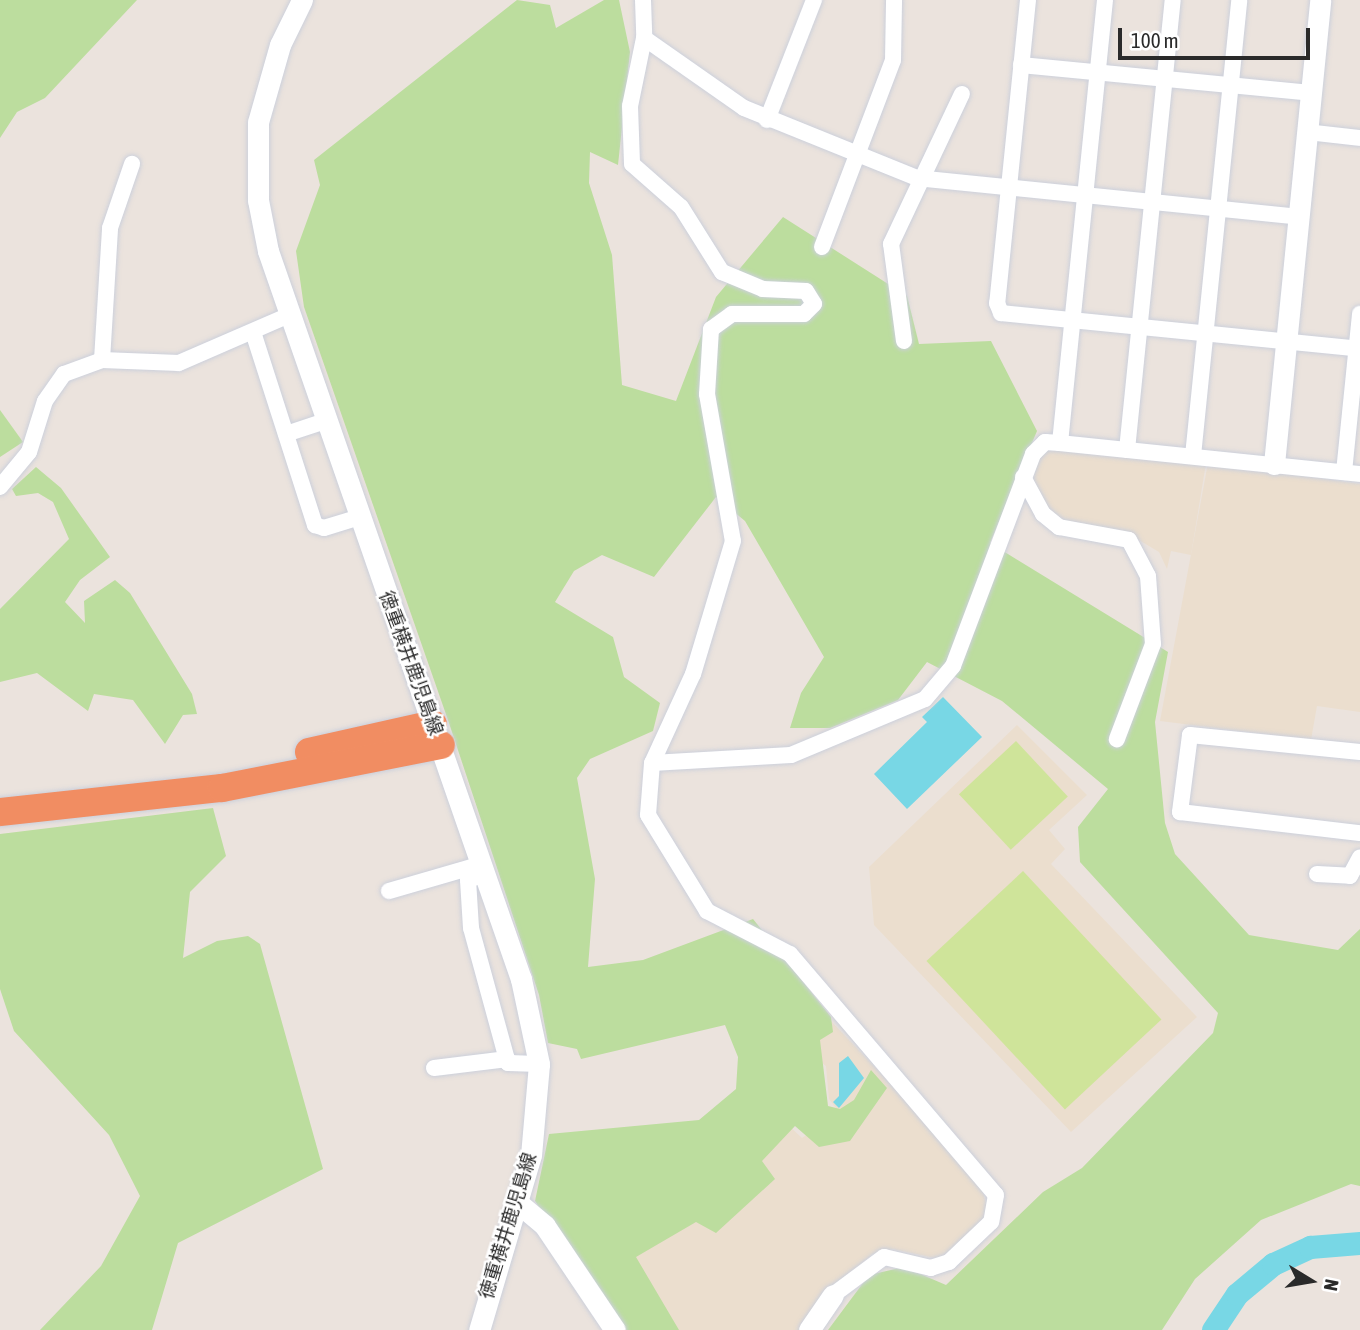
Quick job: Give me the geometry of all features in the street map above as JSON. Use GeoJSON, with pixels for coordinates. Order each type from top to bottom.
{"type":"FeatureCollection","features":[{"type":"Feature","properties":{"kind":"highway"},"geometry":{"type":"LineString","coordinates":[[0,812],[201,789],[437,735]]}},
{"type":"Feature","properties":{"kind":"main road","name":"徳重横井鹿児島線"},"geometry":{"type":"LineString","coordinates":[[302,0],[265,85],[255,164],[268,251],[287,316],[522,979],[539,1064],[539,1109],[518,1203],[479,1330]]}},
{"type":"Feature","properties":{"kind":"main road"},"geometry":{"type":"LineString","coordinates":[[1274,464],[1320,0]]}},
{"type":"Feature","properties":{"kind":"main road"},"geometry":{"type":"LineString","coordinates":[[518,1203],[545,1226],[614,1330]]}},
{"type":"Feature","properties":{"kind":"main road"},"geometry":{"type":"LineString","coordinates":[[809,1330],[833,1295]]}},
{"type":"Feature","properties":{"kind":"street"},"geometry":{"type":"LineString","coordinates":[[643,0],[644,38],[630,107],[632,164],[681,206],[722,272],[763,289],[806,291],[814,304],[804,314],[732,314],[711,329],[707,394],[733,541],[693,674],[652,762],[648,815],[707,911],[789,954],[996,1195],[992,1222],[949,1262],[931,1268],[884,1257],[833,1295]]}},
{"type":"Feature","properties":{"kind":"street"},"geometry":{"type":"LineString","coordinates":[[767,120],[814,0]]}},
{"type":"Feature","properties":{"kind":"street"},"geometry":{"type":"LineString","coordinates":[[822,247],[893,60],[894,0]]}},
{"type":"Feature","properties":{"kind":"street"},"geometry":{"type":"LineString","coordinates":[[1028,0],[997,303],[1001,313],[1358,349]]}},
{"type":"Feature","properties":{"kind":"street"},"geometry":{"type":"LineString","coordinates":[[1060,443],[1105,0]]}},
{"type":"Feature","properties":{"kind":"street"},"geometry":{"type":"LineString","coordinates":[[1127,450],[1173,0]]}},
{"type":"Feature","properties":{"kind":"street"},"geometry":{"type":"LineString","coordinates":[[1193,456],[1239,0]]}},
{"type":"Feature","properties":{"kind":"street"},"geometry":{"type":"LineString","coordinates":[[644,38],[767,120],[922,178],[1298,217]]}},
{"type":"Feature","properties":{"kind":"street"},"geometry":{"type":"LineString","coordinates":[[1021,65],[1311,93]]}},
{"type":"Feature","properties":{"kind":"street"},"geometry":{"type":"LineString","coordinates":[[904,341],[891,244],[962,94]]}},
{"type":"Feature","properties":{"kind":"street"},"geometry":{"type":"LineString","coordinates":[[1307,132],[1360,138]]}},
{"type":"Feature","properties":{"kind":"street"},"geometry":{"type":"LineString","coordinates":[[102,360],[110,228],[132,164]]}},
{"type":"Feature","properties":{"kind":"street"},"geometry":{"type":"LineString","coordinates":[[652,762],[791,755],[925,699],[953,666],[1023,477],[1045,442],[1352,473],[1360,314]]}},
{"type":"Feature","properties":{"kind":"street"},"geometry":{"type":"LineString","coordinates":[[0,487],[29,452],[53,386],[72,369],[102,360],[180,363],[287,316]]}},
{"type":"Feature","properties":{"kind":"street"},"geometry":{"type":"LineString","coordinates":[[253,332],[315,525],[324,528],[359,517]]}},
{"type":"Feature","properties":{"kind":"street"},"geometry":{"type":"LineString","coordinates":[[285,434],[325,421]]}},
{"type":"Feature","properties":{"kind":"street"},"geometry":{"type":"LineString","coordinates":[[1023,477],[1043,514],[1059,527],[1129,540],[1149,576],[1153,644],[1117,739]]}},
{"type":"Feature","properties":{"kind":"street"},"geometry":{"type":"LineString","coordinates":[[1360,752],[1190,734],[1180,812],[1360,833]]}},
{"type":"Feature","properties":{"kind":"street"},"geometry":{"type":"LineString","coordinates":[[1317,874],[1350,876],[1360,857]]}},
{"type":"Feature","properties":{"kind":"street"},"geometry":{"type":"LineString","coordinates":[[389,891],[484,869]]}},
{"type":"Feature","properties":{"kind":"street"},"geometry":{"type":"LineString","coordinates":[[484,869],[468,880],[471,928],[507,1059]]}},
{"type":"Feature","properties":{"kind":"street"},"geometry":{"type":"LineString","coordinates":[[434,1068],[507,1059],[539,1064]]}},
{"type":"Feature","properties":{"kind":"shaded area"},"geometry":{"type":"Polygon","coordinates":[[[1051,448],[1206,463],[1191,555],[1171,551],[1167,569],[1159,552],[1129,534],[1079,529],[1048,513],[1032,486],[1038,460],[1051,448]]]}},
{"type":"Feature","properties":{"kind":"shaded area"},"geometry":{"type":"Polygon","coordinates":[[[1208,463],[1360,484],[1360,712],[1317,706],[1311,740],[1160,721],[1208,463]]]}},
{"type":"Feature","properties":{"kind":"shaded area"},"geometry":{"type":"Polygon","coordinates":[[[1017,725],[1087,795],[1049,830],[1065,849],[1051,864],[1197,1017],[1071,1132],[874,925],[869,867],[1017,725]]]}},
{"type":"Feature","properties":{"kind":"shaded area"},"geometry":{"type":"Polygon","coordinates":[[[830,1020],[980,1178],[988,1214],[940,1259],[893,1249],[872,1254],[820,1301],[801,1330],[623,1330],[592,1283],[787,1124],[802,1138],[839,1112],[829,1099],[826,1066],[813,1056],[812,1035],[830,1020]]]}},
{"type":"Feature","properties":{"kind":"green space"},"geometry":{"type":"Polygon","coordinates":[[[0,0],[137,0],[45,98],[17,112],[0,138],[0,0]]]}},
{"type":"Feature","properties":{"kind":"green space"},"geometry":{"type":"Polygon","coordinates":[[[517,0],[550,5],[556,28],[604,0],[619,0],[630,52],[618,165],[590,152],[589,183],[612,255],[622,385],[676,401],[716,297],[783,217],[907,296],[919,344],[991,341],[1037,431],[990,543],[1168,652],[1155,722],[1165,823],[1175,854],[1249,935],[1338,950],[1360,929],[1360,1186],[1351,1184],[1261,1220],[1195,1279],[1162,1330],[828,1330],[869,1275],[904,1267],[946,1285],[1043,1192],[1082,1168],[1213,1033],[1218,1013],[1080,862],[1078,827],[1108,789],[1002,701],[927,662],[898,700],[830,728],[790,728],[801,693],[824,657],[745,521],[716,497],[654,577],[602,555],[574,571],[555,602],[613,637],[624,677],[660,703],[653,731],[590,759],[577,778],[595,879],[588,967],[643,960],[753,919],[831,1017],[833,1032],[820,1040],[828,1106],[840,1109],[854,1100],[871,1070],[887,1088],[850,1141],[819,1147],[795,1126],[762,1161],[775,1179],[716,1233],[696,1222],[636,1257],[679,1330],[624,1330],[535,1201],[549,1134],[699,1120],[736,1089],[738,1057],[725,1025],[581,1059],[577,1049],[548,1043],[539,995],[449,723],[304,307],[296,251],[320,185],[314,160],[517,0]]]}},
{"type":"Feature","properties":{"kind":"green space"},"geometry":{"type":"Polygon","coordinates":[[[0,410],[23,442],[0,457],[0,410]]]}},
{"type":"Feature","properties":{"kind":"green space"},"geometry":{"type":"Polygon","coordinates":[[[36,467],[61,488],[110,557],[80,580],[65,602],[85,623],[84,601],[115,580],[130,593],[192,694],[197,714],[183,715],[165,744],[133,700],[94,694],[88,711],[37,673],[0,682],[0,609],[69,539],[53,502],[38,493],[16,496],[12,489],[36,467]]]}},
{"type":"Feature","properties":{"kind":"green space"},"geometry":{"type":"Polygon","coordinates":[[[1016,741],[1068,797],[1011,850],[959,794],[1016,741]]]}},
{"type":"Feature","properties":{"kind":"green space"},"geometry":{"type":"Polygon","coordinates":[[[213,808],[226,856],[190,892],[183,958],[217,941],[248,936],[260,944],[323,1169],[178,1243],[152,1330],[40,1330],[101,1266],[140,1196],[109,1135],[14,1031],[0,989],[0,834],[213,808]]]}},
{"type":"Feature","properties":{"kind":"green space"},"geometry":{"type":"Polygon","coordinates":[[[1023,871],[1161,1019],[1065,1109],[926,961],[1023,871]]]}},
{"type":"Feature","properties":{"kind":"water"},"geometry":{"type":"Polygon","coordinates":[[[943,697],[982,737],[907,809],[874,774],[927,722],[922,717],[943,697]]]}},
{"type":"Feature","properties":{"kind":"water"},"geometry":{"type":"Polygon","coordinates":[[[848,1056],[864,1078],[839,1108],[833,1102],[839,1096],[839,1063],[848,1056]]]}},
{"type":"Feature","properties":{"kind":"waterway"},"geometry":{"type":"LineString","coordinates":[[1213,1330],[1237,1294],[1273,1264],[1310,1247],[1360,1243]]}}]}
